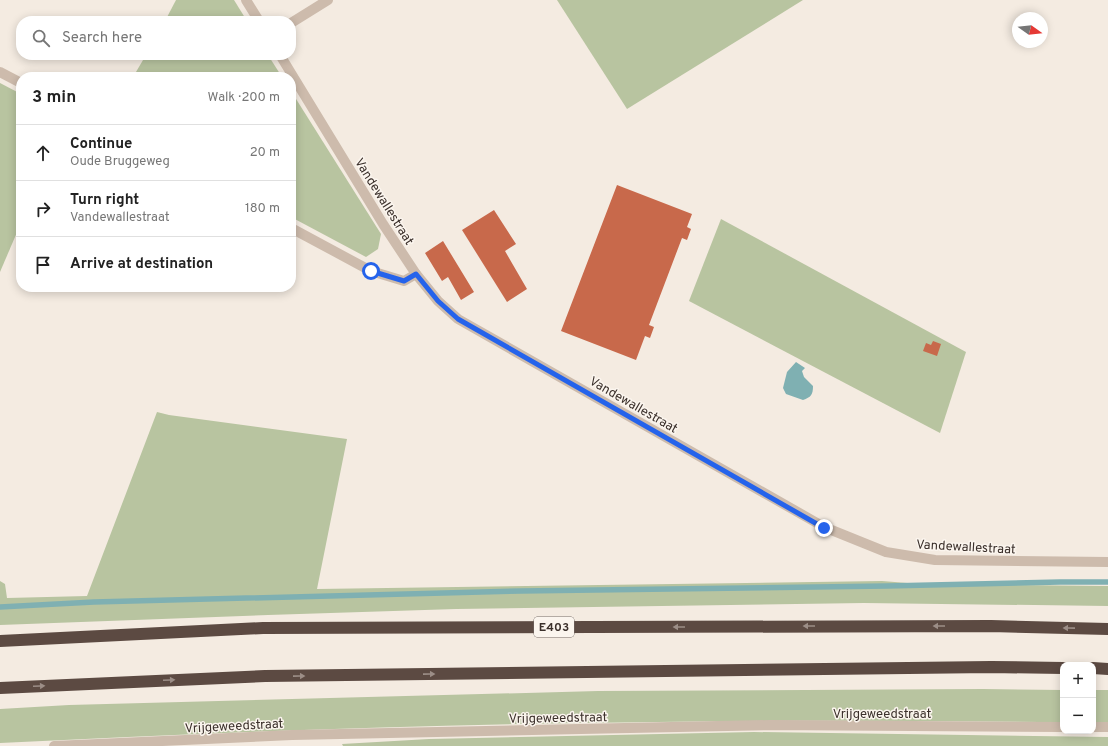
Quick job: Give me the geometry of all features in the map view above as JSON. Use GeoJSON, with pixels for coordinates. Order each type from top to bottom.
{"type":"FeatureCollection","features":[{"type":"Feature","properties":{"kind":"highway","name":"E403"},"geometry":{"type":"LineString","coordinates":[[0,642],[262,628],[991,626],[1108,629]]}},
{"type":"Feature","properties":{"kind":"highway"},"geometry":{"type":"LineString","coordinates":[[0,688],[265,676],[991,667],[1060,668]]}},
{"type":"Feature","properties":{"kind":"highway"},"geometry":{"type":"LineString","coordinates":[[1096,668],[1108,669]]}},
{"type":"Feature","properties":{"kind":"street"},"geometry":{"type":"LineString","coordinates":[[246,0],[256,16]]}},
{"type":"Feature","properties":{"kind":"street"},"geometry":{"type":"LineString","coordinates":[[296,20],[328,0]]}},
{"type":"Feature","properties":{"kind":"street","name":"Vandewallestraat"},"geometry":{"type":"LineString","coordinates":[[283,60],[290,72]]}},
{"type":"Feature","properties":{"kind":"street"},"geometry":{"type":"LineString","coordinates":[[0,72],[16,80]]}},
{"type":"Feature","properties":{"kind":"street","name":"Vandewallestraat"},"geometry":{"type":"LineString","coordinates":[[296,81],[383,224],[416,274],[438,301],[458,319],[824,528],[886,552],[935,560],[1108,562]]}},
{"type":"Feature","properties":{"kind":"street"},"geometry":{"type":"LineString","coordinates":[[296,231],[371,271],[404,281],[416,274]]}},
{"type":"Feature","properties":{"kind":"street","name":"Vrijgeweedstraat"},"geometry":{"type":"LineString","coordinates":[[54,746],[292,735],[762,725],[1060,727]]}},
{"type":"Feature","properties":{"kind":"street"},"geometry":{"type":"LineString","coordinates":[[1096,727],[1108,728]]}},
{"type":"Feature","properties":{"kind":"green space"},"geometry":{"type":"Polygon","coordinates":[[[176,0],[234,0],[244,16],[168,16],[176,0]]]}},
{"type":"Feature","properties":{"kind":"green space"},"geometry":{"type":"Polygon","coordinates":[[[557,0],[803,0],[627,109],[557,0]]]}},
{"type":"Feature","properties":{"kind":"green space"},"geometry":{"type":"Polygon","coordinates":[[[143,60],[271,60],[279,72],[136,72],[143,60]]]}},
{"type":"Feature","properties":{"kind":"green space"},"geometry":{"type":"Polygon","coordinates":[[[0,83],[16,91],[16,235],[0,272],[0,83]]]}},
{"type":"Feature","properties":{"kind":"green space"},"geometry":{"type":"Polygon","coordinates":[[[296,99],[381,234],[378,249],[366,257],[296,220],[296,99]]]}},
{"type":"Feature","properties":{"kind":"green space"},"geometry":{"type":"Polygon","coordinates":[[[721,219],[966,352],[940,433],[689,301],[721,219]]]}},
{"type":"Feature","properties":{"kind":"green space"},"geometry":{"type":"Polygon","coordinates":[[[157,412],[169,415],[347,439],[317,589],[882,581],[920,584],[1108,586],[1108,606],[864,603],[456,609],[0,625],[0,581],[5,584],[7,598],[87,596],[157,412]]]}},
{"type":"Feature","properties":{"kind":"green space"},"geometry":{"type":"Polygon","coordinates":[[[1060,690],[1060,722],[758,721],[575,723],[246,732],[0,743],[0,709],[69,705],[598,691],[1060,690]]]}},
{"type":"Feature","properties":{"kind":"green space"},"geometry":{"type":"Polygon","coordinates":[[[1096,690],[1108,690],[1108,722],[1096,722],[1096,690]]]}},
{"type":"Feature","properties":{"kind":"green space"},"geometry":{"type":"Polygon","coordinates":[[[754,732],[1108,737],[1108,746],[343,746],[342,744],[429,739],[754,732]]]}},
{"type":"Feature","properties":{"kind":"water"},"geometry":{"type":"Polygon","coordinates":[[[796,362],[805,368],[802,371],[804,377],[813,386],[813,392],[811,395],[803,400],[786,394],[783,388],[787,372],[796,362]]]}},
{"type":"Feature","properties":{"kind":"building"},"geometry":{"type":"Polygon","coordinates":[[[617,185],[692,214],[687,227],[691,229],[687,240],[682,238],[649,325],[654,327],[650,338],[645,336],[636,360],[561,331],[617,185]]]}},
{"type":"Feature","properties":{"kind":"building"},"geometry":{"type":"Polygon","coordinates":[[[494,210],[516,244],[505,251],[527,289],[507,302],[462,230],[494,210]]]}},
{"type":"Feature","properties":{"kind":"building"},"geometry":{"type":"Polygon","coordinates":[[[443,241],[474,292],[461,300],[448,277],[442,281],[425,253],[443,241]]]}},
{"type":"Feature","properties":{"kind":"building"},"geometry":{"type":"Polygon","coordinates":[[[933,341],[941,344],[937,356],[923,351],[926,343],[931,345],[933,341]]]}},
{"type":"Feature","properties":{"kind":"waterway"},"geometry":{"type":"LineString","coordinates":[[0,607],[94,602],[521,591],[1108,582]]}},
{"type":"Feature","properties":{"kind":"route"},"geometry":{"type":"LineString","coordinates":[[371,271],[404,281],[416,274],[438,301],[458,319],[824,528]]}}]}
